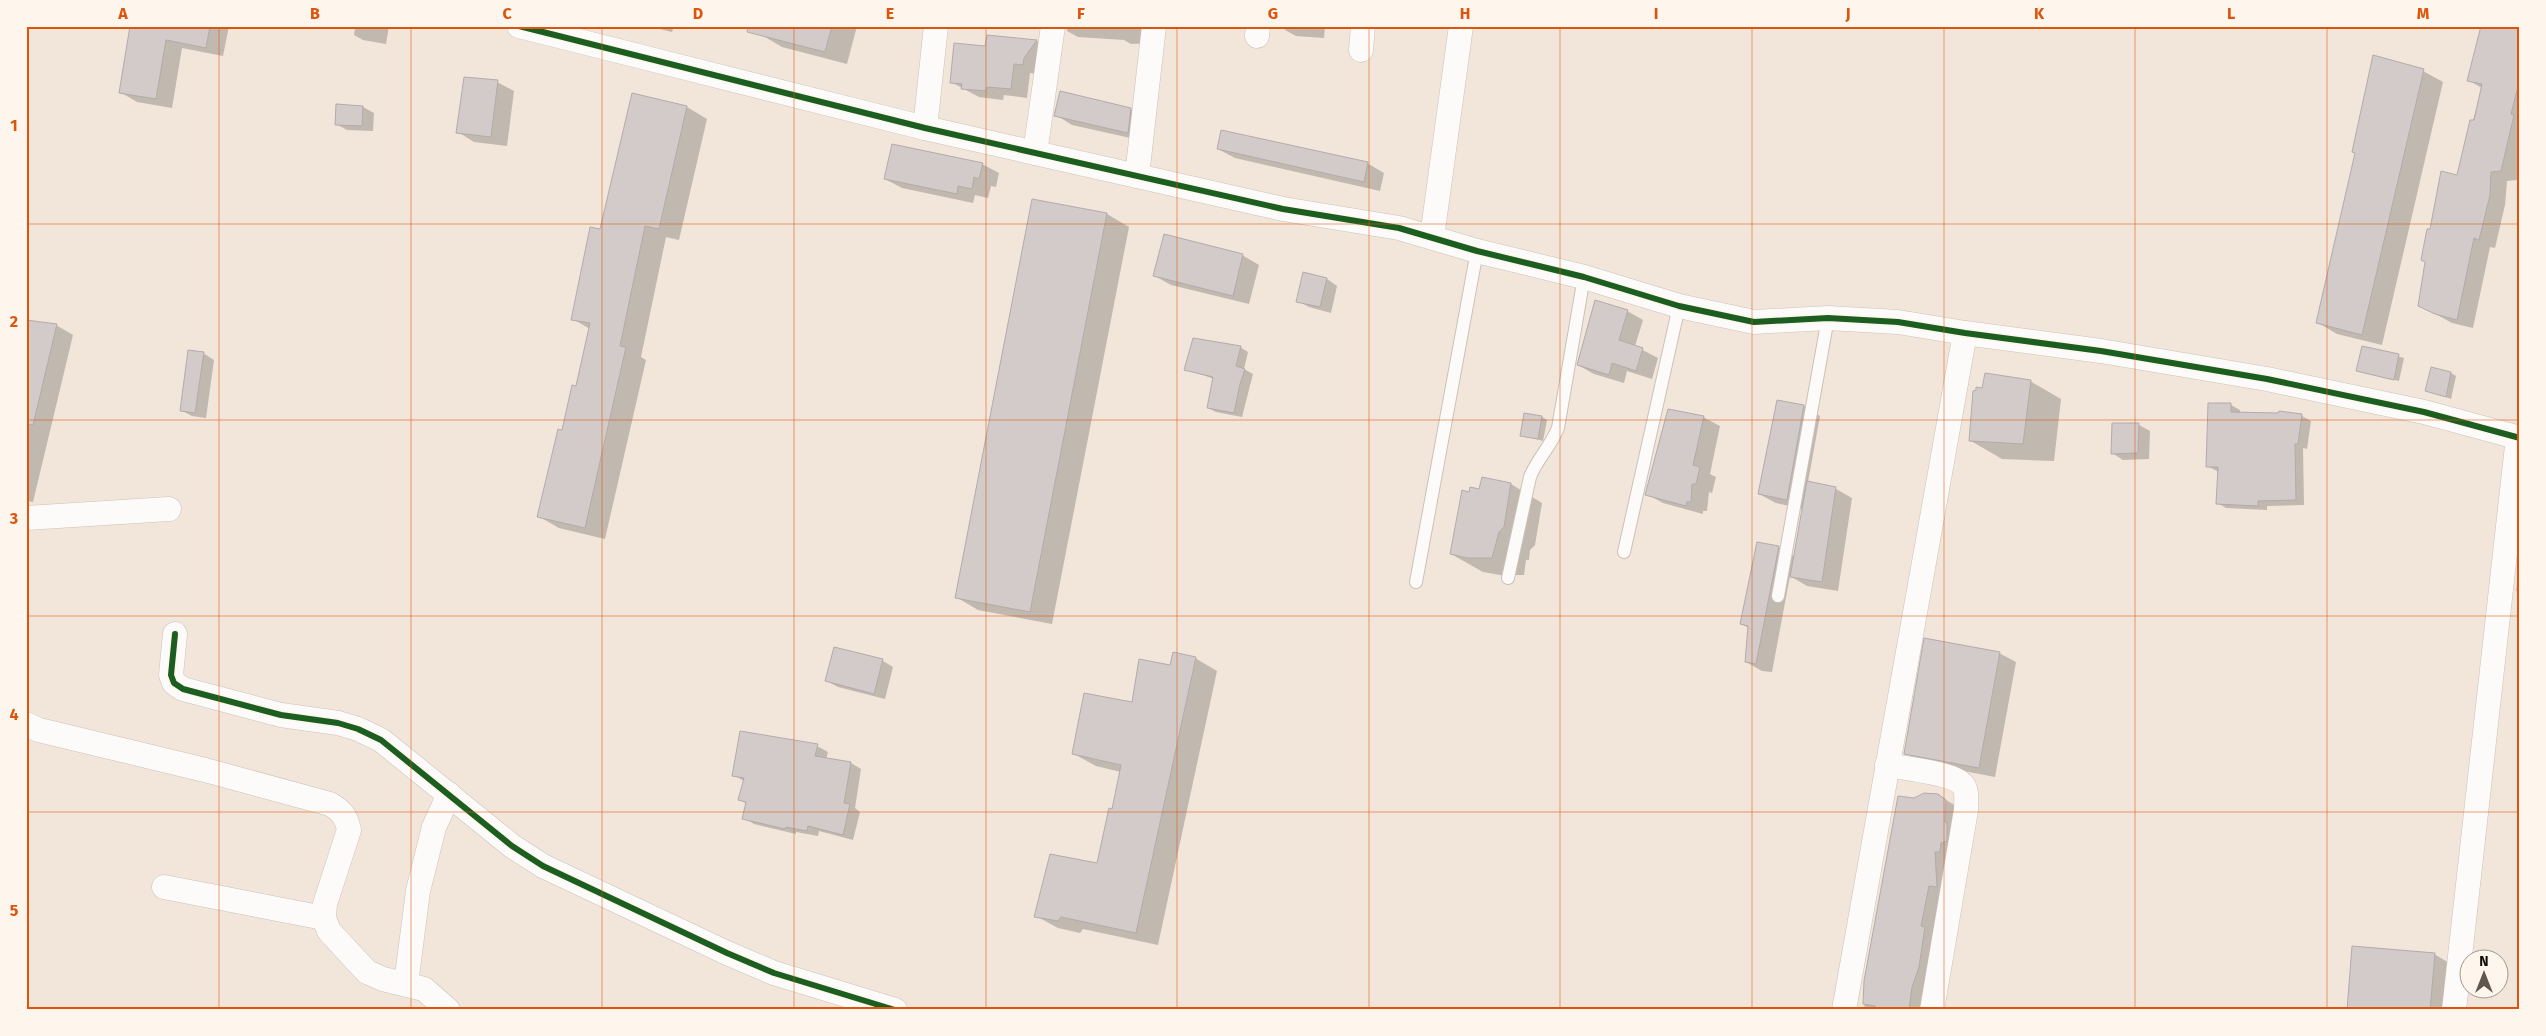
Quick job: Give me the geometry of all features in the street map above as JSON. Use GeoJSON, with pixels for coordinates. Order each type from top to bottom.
{"type":"FeatureCollection","features":[{"type":"Feature","properties":{"kind":"street"},"geometry":{"type":"LineString","coordinates":[[520,26],[925,128],[1283,209],[1400,228],[1477,251],[1584,277],[1679,306],[1754,322],[1828,318],[1898,322],[2100,351],[2267,379],[2424,412],[2519,438],[2454,1010]]}},
{"type":"Feature","properties":{"kind":"street"},"geometry":{"type":"LineString","coordinates":[[925,128],[936,26]]}},
{"type":"Feature","properties":{"kind":"street"},"geometry":{"type":"LineString","coordinates":[[1035,153],[1053,26]]}},
{"type":"Feature","properties":{"kind":"street"},"geometry":{"type":"LineString","coordinates":[[1137,176],[1154,26]]}},
{"type":"Feature","properties":{"kind":"street"},"geometry":{"type":"LineString","coordinates":[[1361,50],[1363,26]]}},
{"type":"Feature","properties":{"kind":"street"},"geometry":{"type":"LineString","coordinates":[[1432,237],[1460,26]]}},
{"type":"Feature","properties":{"kind":"street"},"geometry":{"type":"LineString","coordinates":[[1844,1010],[1965,333]]}},
{"type":"Feature","properties":{"kind":"street"},"geometry":{"type":"LineString","coordinates":[[26,518],[169,508]]}},
{"type":"Feature","properties":{"kind":"street"},"geometry":{"type":"LineString","coordinates":[[175,634],[171,675],[174,684],[183,689],[281,715],[338,723],[358,729],[381,740],[512,846],[543,866],[774,973],[895,1010]]}},
{"type":"Feature","properties":{"kind":"street"},"geometry":{"type":"LineString","coordinates":[[26,724],[39,730],[205,770],[330,804],[341,811],[347,818],[349,830],[324,904],[324,918],[329,931],[367,972],[383,979],[424,989],[448,1010]]}},
{"type":"Feature","properties":{"kind":"street"},"geometry":{"type":"LineString","coordinates":[[1887,765],[1952,778],[1962,784],[1966,793],[1966,810],[1932,1010]]}},
{"type":"Feature","properties":{"kind":"street"},"geometry":{"type":"LineString","coordinates":[[406,984],[418,891],[434,827],[450,794]]}},
{"type":"Feature","properties":{"kind":"street"},"geometry":{"type":"LineString","coordinates":[[164,887],[324,918]]}},
{"type":"Feature","properties":{"kind":"lane"},"geometry":{"type":"LineString","coordinates":[[1416,582],[1477,251]]}},
{"type":"Feature","properties":{"kind":"lane"},"geometry":{"type":"LineString","coordinates":[[1508,578],[1534,465],[1552,442],[1558,428],[1584,277]]}},
{"type":"Feature","properties":{"kind":"lane"},"geometry":{"type":"LineString","coordinates":[[1624,552],[1679,306]]}},
{"type":"Feature","properties":{"kind":"lane"},"geometry":{"type":"LineString","coordinates":[[1778,596],[1828,318]]}},
{"type":"Feature","properties":{"kind":"building"},"geometry":{"type":"Polygon","coordinates":[[[130,26],[210,26],[206,48],[166,40],[156,99],[119,93],[130,26]]]}},
{"type":"Feature","properties":{"kind":"building"},"geometry":{"type":"Polygon","coordinates":[[[748,26],[832,26],[825,52],[747,32],[748,26]]]}},
{"type":"Feature","properties":{"kind":"building"},"geometry":{"type":"Polygon","coordinates":[[[2481,26],[2520,26],[2520,79],[2511,114],[2514,115],[2501,171],[2491,172],[2490,195],[2479,240],[2474,238],[2457,320],[2435,314],[2418,306],[2425,262],[2421,260],[2427,229],[2430,229],[2441,171],[2457,175],[2470,120],[2474,120],[2482,84],[2467,81],[2481,26]]]}},
{"type":"Feature","properties":{"kind":"building"},"geometry":{"type":"Polygon","coordinates":[[[987,35],[1037,40],[1024,58],[1023,65],[1014,64],[1011,89],[987,87],[986,91],[961,89],[962,84],[950,83],[954,43],[985,46],[987,35]]]}},
{"type":"Feature","properties":{"kind":"building"},"geometry":{"type":"Polygon","coordinates":[[[2373,55],[2424,69],[2362,335],[2316,323],[2355,153],[2352,152],[2373,55]]]}},
{"type":"Feature","properties":{"kind":"building"},"geometry":{"type":"Polygon","coordinates":[[[464,77],[498,80],[491,137],[456,133],[464,77]]]}},
{"type":"Feature","properties":{"kind":"building"},"geometry":{"type":"Polygon","coordinates":[[[1060,91],[1131,108],[1128,133],[1054,116],[1060,91]]]}},
{"type":"Feature","properties":{"kind":"building"},"geometry":{"type":"Polygon","coordinates":[[[632,93],[687,106],[659,229],[645,226],[620,346],[626,347],[585,528],[537,517],[558,429],[562,430],[572,385],[576,386],[590,323],[571,320],[590,227],[600,229],[632,93]]]}},
{"type":"Feature","properties":{"kind":"building"},"geometry":{"type":"Polygon","coordinates":[[[336,104],[363,106],[362,126],[335,125],[336,104]]]}},
{"type":"Feature","properties":{"kind":"building"},"geometry":{"type":"Polygon","coordinates":[[[1221,130],[1368,162],[1364,182],[1217,149],[1221,130]]]}},
{"type":"Feature","properties":{"kind":"building"},"geometry":{"type":"Polygon","coordinates":[[[892,144],[983,163],[979,179],[974,177],[972,189],[958,186],[957,194],[884,179],[892,144]]]}},
{"type":"Feature","properties":{"kind":"building"},"geometry":{"type":"Polygon","coordinates":[[[1032,199],[1107,213],[1030,612],[955,598],[1032,199]]]}},
{"type":"Feature","properties":{"kind":"building"},"geometry":{"type":"Polygon","coordinates":[[[1164,234],[1243,254],[1233,296],[1153,276],[1164,234]]]}},
{"type":"Feature","properties":{"kind":"building"},"geometry":{"type":"Polygon","coordinates":[[[1303,272],[1327,278],[1320,307],[1296,302],[1303,272]]]}},
{"type":"Feature","properties":{"kind":"building"},"geometry":{"type":"Polygon","coordinates":[[[1595,300],[1628,310],[1619,340],[1643,348],[1636,371],[1612,363],[1609,375],[1577,365],[1595,300]]]}},
{"type":"Feature","properties":{"kind":"building"},"geometry":{"type":"Polygon","coordinates":[[[26,320],[57,324],[33,425],[26,424],[26,320]]]}},
{"type":"Feature","properties":{"kind":"building"},"geometry":{"type":"Polygon","coordinates":[[[1193,338],[1241,346],[1236,366],[1245,369],[1234,413],[1207,408],[1213,377],[1184,370],[1193,338]]]}},
{"type":"Feature","properties":{"kind":"building"},"geometry":{"type":"Polygon","coordinates":[[[2362,346],[2399,354],[2394,380],[2356,371],[2362,346]]]}},
{"type":"Feature","properties":{"kind":"building"},"geometry":{"type":"Polygon","coordinates":[[[188,350],[204,352],[195,413],[180,411],[188,350]]]}},
{"type":"Feature","properties":{"kind":"building"},"geometry":{"type":"Polygon","coordinates":[[[2431,367],[2451,372],[2446,397],[2425,391],[2431,367]]]}},
{"type":"Feature","properties":{"kind":"building"},"geometry":{"type":"Polygon","coordinates":[[[1985,373],[2031,380],[2023,444],[1969,441],[1973,391],[1976,390],[1976,387],[1982,388],[1985,373]]]}},
{"type":"Feature","properties":{"kind":"building"},"geometry":{"type":"Polygon","coordinates":[[[1777,400],[1804,405],[1787,500],[1758,494],[1777,400]]]}},
{"type":"Feature","properties":{"kind":"building"},"geometry":{"type":"Polygon","coordinates":[[[2208,403],[2231,403],[2231,412],[2278,413],[2279,411],[2302,414],[2298,444],[2295,444],[2296,500],[2258,501],[2258,506],[2216,504],[2218,467],[2206,467],[2208,403]]]}},
{"type":"Feature","properties":{"kind":"building"},"geometry":{"type":"Polygon","coordinates":[[[1668,409],[1704,416],[1693,465],[1700,467],[1696,484],[1692,484],[1691,502],[1687,502],[1686,506],[1645,495],[1668,409]]]}},
{"type":"Feature","properties":{"kind":"building"},"geometry":{"type":"Polygon","coordinates":[[[1524,413],[1542,416],[1538,439],[1520,436],[1524,413]]]}},
{"type":"Feature","properties":{"kind":"building"},"geometry":{"type":"Polygon","coordinates":[[[2112,423],[2139,423],[2138,453],[2111,454],[2112,423]]]}},
{"type":"Feature","properties":{"kind":"building"},"geometry":{"type":"Polygon","coordinates":[[[1482,477],[1511,483],[1504,527],[1499,532],[1492,558],[1467,558],[1450,554],[1462,490],[1469,492],[1470,487],[1479,489],[1482,477]]]}},
{"type":"Feature","properties":{"kind":"building"},"geometry":{"type":"Polygon","coordinates":[[[1807,481],[1836,487],[1822,582],[1790,577],[1807,481]]]}},
{"type":"Feature","properties":{"kind":"building"},"geometry":{"type":"Polygon","coordinates":[[[1757,542],[1779,546],[1756,664],[1745,662],[1748,626],[1740,624],[1757,542]]]}},
{"type":"Feature","properties":{"kind":"building"},"geometry":{"type":"Polygon","coordinates":[[[1924,638],[2000,652],[1979,768],[1904,754],[1924,638]]]}},
{"type":"Feature","properties":{"kind":"building"},"geometry":{"type":"Polygon","coordinates":[[[834,647],[883,659],[874,694],[825,681],[834,647]]]}},
{"type":"Feature","properties":{"kind":"building"},"geometry":{"type":"Polygon","coordinates":[[[1173,652],[1196,657],[1136,933],[1061,917],[1058,921],[1034,917],[1050,854],[1097,863],[1109,808],[1112,809],[1121,765],[1072,754],[1084,693],[1132,702],[1139,659],[1170,665],[1173,652]]]}},
{"type":"Feature","properties":{"kind":"building"},"geometry":{"type":"Polygon","coordinates":[[[740,731],[818,744],[815,756],[851,762],[844,803],[850,804],[843,835],[808,826],[807,831],[786,827],[785,829],[742,819],[746,802],[738,800],[744,778],[732,776],[740,731]]]}},
{"type":"Feature","properties":{"kind":"building"},"geometry":{"type":"Polygon","coordinates":[[[1924,793],[1938,794],[1946,800],[1945,822],[1947,823],[1947,841],[1941,843],[1940,852],[1935,852],[1937,887],[1929,886],[1921,926],[1925,927],[1919,967],[1912,987],[1909,1010],[1875,1010],[1875,1006],[1863,1004],[1864,981],[1898,796],[1914,798],[1924,793]]]}},
{"type":"Feature","properties":{"kind":"building"},"geometry":{"type":"Polygon","coordinates":[[[2352,946],[2435,953],[2430,1010],[2347,1010],[2352,946]]]}},
{"type":"Feature","properties":{"kind":"cycle path"},"geometry":{"type":"LineString","coordinates":[[519,26],[925,128],[1283,209],[1399,228],[1477,251],[1584,277],[1679,306],[1754,322],[1828,318],[1898,322],[2101,351],[2267,379],[2424,412],[2520,438]]}},
{"type":"Feature","properties":{"kind":"cycle path"},"geometry":{"type":"LineString","coordinates":[[175,634],[171,675],[174,683],[183,689],[281,715],[338,723],[358,729],[381,740],[512,846],[543,866],[727,953],[774,973],[895,1010]]}}]}
